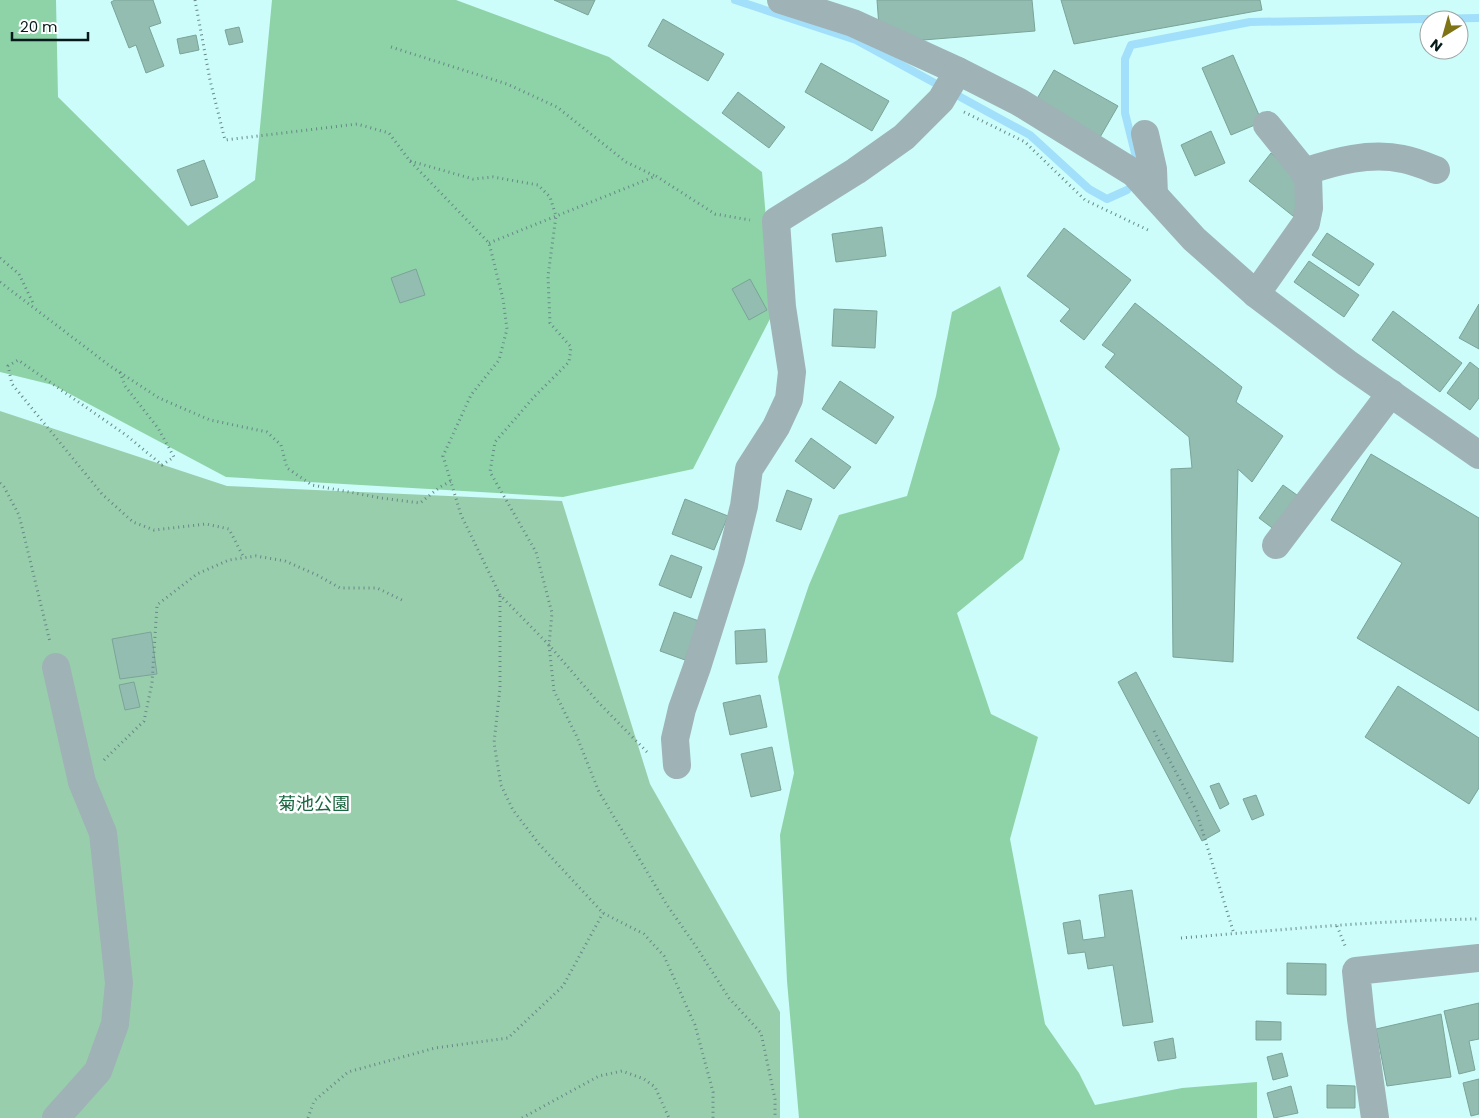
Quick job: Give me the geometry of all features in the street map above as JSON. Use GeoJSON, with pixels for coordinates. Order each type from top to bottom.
{"type":"FeatureCollection","features":[{"type":"Feature","properties":{"kind":"street"},"geometry":{"type":"LineString","coordinates":[[781,0],[852,12],[958,71],[1019,102],[1134,173],[1194,239],[1256,294],[1347,363],[1479,455]]}},
{"type":"Feature","properties":{"kind":"street"},"geometry":{"type":"LineString","coordinates":[[677,765],[676,738],[682,709],[731,559],[744,506],[749,469],[776,427],[789,399],[792,372],[782,307],[776,221],[856,171],[904,137],[941,100],[958,71]]}},
{"type":"Feature","properties":{"kind":"street"},"geometry":{"type":"LineString","coordinates":[[1256,294],[1306,223],[1309,200],[1308,176],[1267,125]]}},
{"type":"Feature","properties":{"kind":"street"},"geometry":{"type":"LineString","coordinates":[[1145,134],[1153,169],[1154,195]]}},
{"type":"Feature","properties":{"kind":"street"},"geometry":{"type":"LineString","coordinates":[[1304,172],[1332,163],[1366,156],[1403,159],[1436,170]]}},
{"type":"Feature","properties":{"kind":"street"},"geometry":{"type":"LineString","coordinates":[[1276,546],[1390,393]]}},
{"type":"Feature","properties":{"kind":"street"},"geometry":{"type":"LineString","coordinates":[[56,667],[82,782],[103,833],[119,983],[115,1024],[98,1071],[56,1118]]}},
{"type":"Feature","properties":{"kind":"street"},"geometry":{"type":"LineString","coordinates":[[1375,1118],[1356,971],[1479,958]]}},
{"type":"Feature","properties":{"kind":"path"},"geometry":{"type":"LineString","coordinates":[[195,0],[210,80],[225,140],[357,124],[389,133],[410,160],[489,243],[503,299],[507,329],[499,360],[471,395],[443,456],[461,515],[500,595],[549,645],[598,702],[659,764],[677,765]]}},
{"type":"Feature","properties":{"kind":"path"},"geometry":{"type":"LineString","coordinates":[[391,47],[507,84],[557,107],[626,162],[656,176],[715,214],[742,220],[776,221]]}},
{"type":"Feature","properties":{"kind":"path"},"geometry":{"type":"LineString","coordinates":[[941,100],[1025,142],[1085,200],[1107,212],[1138,224],[1155,235]]}},
{"type":"Feature","properties":{"kind":"path"},"geometry":{"type":"LineString","coordinates":[[410,160],[473,178],[494,177],[538,185],[550,197],[556,216],[548,276],[550,323],[571,347],[569,362],[534,397],[495,442],[490,472],[536,552],[552,613],[549,645],[554,691],[577,737],[599,792],[666,904],[729,998],[762,1033],[775,1099],[775,1118]]}},
{"type":"Feature","properties":{"kind":"path"},"geometry":{"type":"LineString","coordinates":[[489,243],[656,176]]}},
{"type":"Feature","properties":{"kind":"path"},"geometry":{"type":"LineString","coordinates":[[0,258],[19,274],[36,308]]}},
{"type":"Feature","properties":{"kind":"path"},"geometry":{"type":"LineString","coordinates":[[0,282],[120,372],[159,398],[210,420],[267,432],[281,445],[287,468],[312,485],[420,503],[440,486],[451,481]]}},
{"type":"Feature","properties":{"kind":"path"},"geometry":{"type":"LineString","coordinates":[[120,372],[125,386],[158,428],[174,457],[162,465],[126,435],[18,360],[8,366],[12,384],[102,494],[133,522],[154,530],[206,524],[229,529],[244,558]]}},
{"type":"Feature","properties":{"kind":"path"},"geometry":{"type":"LineString","coordinates":[[0,483],[19,514],[56,667]]}},
{"type":"Feature","properties":{"kind":"path"},"geometry":{"type":"LineString","coordinates":[[82,782],[144,721],[152,683],[157,605],[197,574],[228,560],[256,556],[285,561],[317,575],[340,588],[377,588],[402,600]]}},
{"type":"Feature","properties":{"kind":"path"},"geometry":{"type":"LineString","coordinates":[[500,595],[500,688],[494,743],[501,786],[513,810],[539,844],[603,913],[644,934],[664,956],[695,1025],[713,1092],[714,1118]]}},
{"type":"Feature","properties":{"kind":"path"},"geometry":{"type":"LineString","coordinates":[[1154,731],[1196,810],[1234,934]]}},
{"type":"Feature","properties":{"kind":"path"},"geometry":{"type":"LineString","coordinates":[[308,1118],[314,1101],[348,1072],[434,1048],[508,1038],[563,986],[603,913]]}},
{"type":"Feature","properties":{"kind":"path"},"geometry":{"type":"LineString","coordinates":[[1182,938],[1366,924],[1479,919]]}},
{"type":"Feature","properties":{"kind":"path"},"geometry":{"type":"LineString","coordinates":[[522,1118],[599,1076],[622,1071],[644,1079],[655,1087],[669,1118]]}},
{"type":"Feature","properties":{"kind":"green space"},"geometry":{"type":"Polygon","coordinates":[[[0,0],[56,0],[58,97],[188,226],[255,180],[272,0],[456,0],[609,57],[762,172],[774,311],[693,469],[563,497],[226,477],[53,385],[0,372],[0,0]]]}},
{"type":"Feature","properties":{"kind":"green space"},"geometry":{"type":"Polygon","coordinates":[[[1000,286],[1060,449],[1023,559],[957,613],[991,714],[1038,737],[1010,839],[1045,1024],[1079,1073],[1095,1105],[1182,1088],[1257,1082],[1257,1118],[799,1118],[787,981],[780,835],[794,773],[778,677],[809,585],[839,515],[907,496],[936,396],[952,312],[1000,286]]]}},
{"type":"Feature","properties":{"kind":"green space","name":"菊池公園"},"geometry":{"type":"Polygon","coordinates":[[[0,411],[227,486],[562,501],[650,784],[780,1012],[780,1118],[0,1118],[0,411]]]}},
{"type":"Feature","properties":{"kind":"building"},"geometry":{"type":"Polygon","coordinates":[[[115,0],[153,0],[161,23],[149,27],[164,66],[146,73],[136,45],[129,48],[111,2],[115,0]]]}},
{"type":"Feature","properties":{"kind":"building"},"geometry":{"type":"Polygon","coordinates":[[[554,0],[595,0],[588,15],[554,0]]]}},
{"type":"Feature","properties":{"kind":"building"},"geometry":{"type":"Polygon","coordinates":[[[877,0],[1032,0],[1035,31],[923,40],[879,27],[877,0]]]}},
{"type":"Feature","properties":{"kind":"building"},"geometry":{"type":"Polygon","coordinates":[[[1061,0],[1260,0],[1262,10],[1074,44],[1061,0]]]}},
{"type":"Feature","properties":{"kind":"building"},"geometry":{"type":"Polygon","coordinates":[[[663,19],[724,54],[708,81],[648,46],[663,19]]]}},
{"type":"Feature","properties":{"kind":"building"},"geometry":{"type":"Polygon","coordinates":[[[239,27],[243,42],[229,45],[225,30],[239,27]]]}},
{"type":"Feature","properties":{"kind":"building"},"geometry":{"type":"Polygon","coordinates":[[[196,35],[199,50],[180,54],[177,39],[196,35]]]}},
{"type":"Feature","properties":{"kind":"building"},"geometry":{"type":"Polygon","coordinates":[[[1233,55],[1262,122],[1231,135],[1202,68],[1233,55]]]}},
{"type":"Feature","properties":{"kind":"building"},"geometry":{"type":"Polygon","coordinates":[[[821,63],[889,101],[872,131],[805,92],[821,63]]]}},
{"type":"Feature","properties":{"kind":"building"},"geometry":{"type":"Polygon","coordinates":[[[1054,70],[1118,106],[1099,139],[1035,102],[1054,70]]]}},
{"type":"Feature","properties":{"kind":"building"},"geometry":{"type":"Polygon","coordinates":[[[738,92],[785,127],[769,148],[722,113],[738,92]]]}},
{"type":"Feature","properties":{"kind":"building"},"geometry":{"type":"Polygon","coordinates":[[[1211,131],[1225,163],[1195,176],[1181,145],[1211,131]]]}},
{"type":"Feature","properties":{"kind":"building"},"geometry":{"type":"Polygon","coordinates":[[[1271,153],[1315,189],[1293,216],[1249,181],[1271,153]]]}},
{"type":"Feature","properties":{"kind":"building"},"geometry":{"type":"Polygon","coordinates":[[[204,160],[218,197],[191,206],[177,170],[204,160]]]}},
{"type":"Feature","properties":{"kind":"building"},"geometry":{"type":"Polygon","coordinates":[[[882,227],[886,256],[836,262],[832,234],[882,227]]]}},
{"type":"Feature","properties":{"kind":"building"},"geometry":{"type":"Polygon","coordinates":[[[1064,228],[1131,280],[1084,340],[1060,321],[1070,309],[1027,276],[1064,228]]]}},
{"type":"Feature","properties":{"kind":"building"},"geometry":{"type":"Polygon","coordinates":[[[1327,233],[1374,264],[1359,286],[1312,255],[1327,233]]]}},
{"type":"Feature","properties":{"kind":"building"},"geometry":{"type":"Polygon","coordinates":[[[1309,261],[1359,295],[1344,317],[1294,282],[1309,261]]]}},
{"type":"Feature","properties":{"kind":"building"},"geometry":{"type":"Polygon","coordinates":[[[416,269],[425,295],[400,303],[391,278],[416,269]]]}},
{"type":"Feature","properties":{"kind":"building"},"geometry":{"type":"Polygon","coordinates":[[[750,279],[767,310],[749,320],[732,289],[750,279]]]}},
{"type":"Feature","properties":{"kind":"building"},"geometry":{"type":"Polygon","coordinates":[[[1135,303],[1242,387],[1236,402],[1283,436],[1252,482],[1238,469],[1233,662],[1173,657],[1171,469],[1192,468],[1189,437],[1105,367],[1115,354],[1102,345],[1135,303]]]}},
{"type":"Feature","properties":{"kind":"building"},"geometry":{"type":"Polygon","coordinates":[[[1479,304],[1479,349],[1459,338],[1479,304]]]}},
{"type":"Feature","properties":{"kind":"building"},"geometry":{"type":"Polygon","coordinates":[[[834,309],[877,311],[875,348],[832,346],[834,309]]]}},
{"type":"Feature","properties":{"kind":"building"},"geometry":{"type":"Polygon","coordinates":[[[1393,311],[1462,363],[1440,392],[1372,340],[1393,311]]]}},
{"type":"Feature","properties":{"kind":"building"},"geometry":{"type":"Polygon","coordinates":[[[1470,362],[1479,369],[1479,398],[1470,410],[1447,393],[1470,362]]]}},
{"type":"Feature","properties":{"kind":"building"},"geometry":{"type":"Polygon","coordinates":[[[840,381],[894,417],[876,444],[822,409],[840,381]]]}},
{"type":"Feature","properties":{"kind":"building"},"geometry":{"type":"Polygon","coordinates":[[[811,438],[851,467],[834,489],[795,461],[811,438]]]}},
{"type":"Feature","properties":{"kind":"building"},"geometry":{"type":"Polygon","coordinates":[[[1371,454],[1479,518],[1479,711],[1357,638],[1402,563],[1331,520],[1371,454]]]}},
{"type":"Feature","properties":{"kind":"building"},"geometry":{"type":"Polygon","coordinates":[[[1283,485],[1315,508],[1291,542],[1259,518],[1283,485]]]}},
{"type":"Feature","properties":{"kind":"building"},"geometry":{"type":"Polygon","coordinates":[[[787,490],[812,499],[801,530],[776,521],[787,490]]]}},
{"type":"Feature","properties":{"kind":"building"},"geometry":{"type":"Polygon","coordinates":[[[685,499],[728,516],[714,550],[672,534],[685,499]]]}},
{"type":"Feature","properties":{"kind":"building"},"geometry":{"type":"Polygon","coordinates":[[[671,555],[702,567],[691,598],[659,585],[671,555]]]}},
{"type":"Feature","properties":{"kind":"building"},"geometry":{"type":"Polygon","coordinates":[[[674,612],[699,621],[685,660],[660,651],[674,612]]]}},
{"type":"Feature","properties":{"kind":"building"},"geometry":{"type":"Polygon","coordinates":[[[765,629],[767,662],[736,664],[735,631],[765,629]]]}},
{"type":"Feature","properties":{"kind":"building"},"geometry":{"type":"Polygon","coordinates":[[[151,632],[157,674],[120,679],[112,639],[151,632]]]}},
{"type":"Feature","properties":{"kind":"building"},"geometry":{"type":"Polygon","coordinates":[[[1136,672],[1220,831],[1202,841],[1118,682],[1136,672]]]}},
{"type":"Feature","properties":{"kind":"building"},"geometry":{"type":"Polygon","coordinates":[[[134,682],[140,707],[125,710],[119,685],[134,682]]]}},
{"type":"Feature","properties":{"kind":"building"},"geometry":{"type":"Polygon","coordinates":[[[1398,686],[1479,738],[1479,788],[1469,804],[1365,737],[1398,686]]]}},
{"type":"Feature","properties":{"kind":"building"},"geometry":{"type":"Polygon","coordinates":[[[760,695],[767,727],[730,735],[723,703],[760,695]]]}},
{"type":"Feature","properties":{"kind":"building"},"geometry":{"type":"Polygon","coordinates":[[[772,747],[781,790],[751,797],[741,754],[772,747]]]}},
{"type":"Feature","properties":{"kind":"building"},"geometry":{"type":"Polygon","coordinates":[[[1219,783],[1229,804],[1220,809],[1210,786],[1219,783]]]}},
{"type":"Feature","properties":{"kind":"building"},"geometry":{"type":"Polygon","coordinates":[[[1256,795],[1264,815],[1252,820],[1243,799],[1256,795]]]}},
{"type":"Feature","properties":{"kind":"building"},"geometry":{"type":"Polygon","coordinates":[[[1132,890],[1153,1022],[1123,1026],[1113,965],[1088,969],[1085,952],[1068,954],[1063,923],[1080,920],[1083,940],[1105,937],[1099,895],[1132,890]]]}},
{"type":"Feature","properties":{"kind":"building"},"geometry":{"type":"Polygon","coordinates":[[[1287,963],[1326,964],[1326,995],[1287,994],[1287,963]]]}},
{"type":"Feature","properties":{"kind":"building"},"geometry":{"type":"Polygon","coordinates":[[[1479,1003],[1479,1039],[1469,1041],[1475,1070],[1459,1074],[1444,1011],[1479,1003]]]}},
{"type":"Feature","properties":{"kind":"building"},"geometry":{"type":"Polygon","coordinates":[[[1441,1014],[1451,1077],[1387,1086],[1376,1029],[1441,1014]]]}},
{"type":"Feature","properties":{"kind":"building"},"geometry":{"type":"Polygon","coordinates":[[[1256,1021],[1281,1022],[1281,1040],[1256,1040],[1256,1021]]]}},
{"type":"Feature","properties":{"kind":"building"},"geometry":{"type":"Polygon","coordinates":[[[1173,1038],[1176,1058],[1158,1061],[1154,1042],[1173,1038]]]}},
{"type":"Feature","properties":{"kind":"building"},"geometry":{"type":"Polygon","coordinates":[[[1282,1053],[1288,1076],[1273,1080],[1267,1057],[1282,1053]]]}},
{"type":"Feature","properties":{"kind":"building"},"geometry":{"type":"Polygon","coordinates":[[[1479,1079],[1479,1114],[1471,1116],[1463,1083],[1479,1079]]]}},
{"type":"Feature","properties":{"kind":"building"},"geometry":{"type":"Polygon","coordinates":[[[1327,1085],[1355,1086],[1355,1108],[1327,1108],[1327,1085]]]}},
{"type":"Feature","properties":{"kind":"building"},"geometry":{"type":"Polygon","coordinates":[[[1291,1086],[1298,1113],[1274,1118],[1267,1093],[1291,1086]]]}},
{"type":"Feature","properties":{"kind":"waterway"},"geometry":{"type":"LineString","coordinates":[[735,0],[856,40],[1030,135],[1089,189],[1107,199],[1127,190]]}},
{"type":"Feature","properties":{"kind":"waterway"},"geometry":{"type":"LineString","coordinates":[[1136,157],[1125,113],[1125,59],[1131,45],[1250,22],[1479,18]]}}]}
